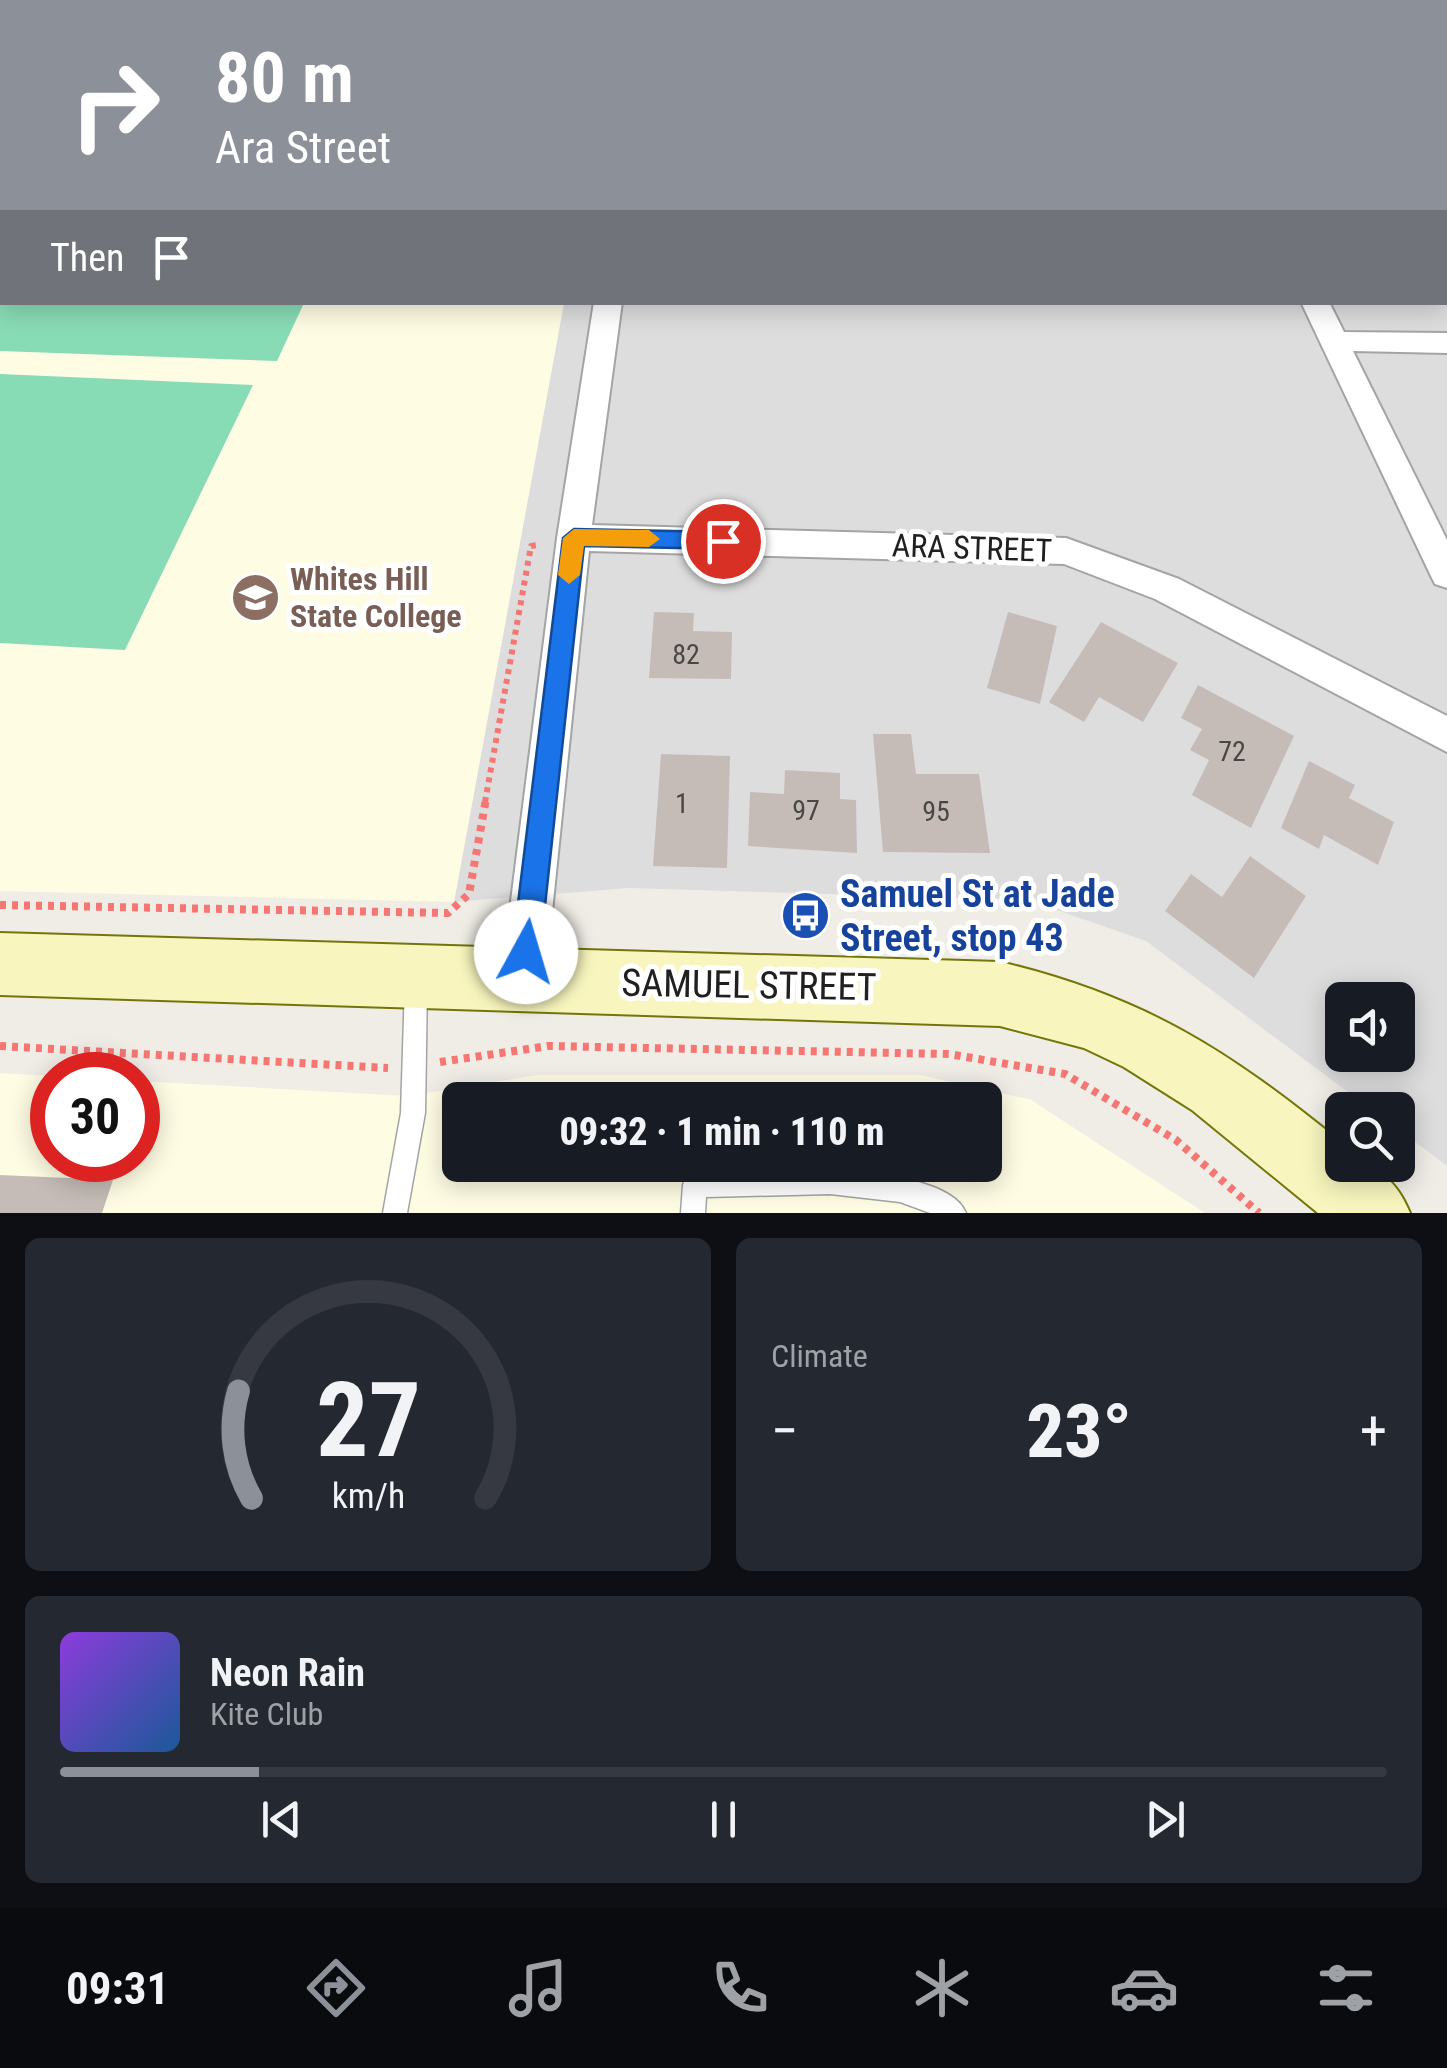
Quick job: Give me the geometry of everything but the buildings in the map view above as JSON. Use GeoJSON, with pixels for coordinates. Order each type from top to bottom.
{"type":"FeatureCollection","features":[{"type":"Feature","properties":{"kind":"street"},"geometry":{"type":"LineString","coordinates":[[523,980],[574,538],[608,305]]}},
{"type":"Feature","properties":{"kind":"street"},"geometry":{"type":"LineString","coordinates":[[1316,305],[1447,574]]}},
{"type":"Feature","properties":{"kind":"street"},"geometry":{"type":"LineString","coordinates":[[1334,341],[1447,342]]}},
{"type":"Feature","properties":{"kind":"street","name":"ARA STREET"},"geometry":{"type":"LineString","coordinates":[[574,538],[1066,551],[1167,589],[1447,735]]}},
{"type":"Feature","properties":{"kind":"street","name":"SAMUEL STREET"},"geometry":{"type":"LineString","coordinates":[[0,964],[962,990],[1050,1006],[1111,1027],[1214,1086],[1374,1213]]}},
{"type":"Feature","properties":{"kind":"lane"},"geometry":{"type":"LineString","coordinates":[[395,1213],[412,1113],[416,977]]}},
{"type":"Feature","properties":{"kind":"lane"},"geometry":{"type":"LineString","coordinates":[[693,1213],[695,1186],[843,1185],[903,1190],[941,1202],[954,1213]]}},
{"type":"Feature","properties":{"kind":"path"},"geometry":{"type":"LineString","coordinates":[[0,905],[448,914],[469,894],[530,546],[574,538]]}},
{"type":"Feature","properties":{"kind":"path"},"geometry":{"type":"LineString","coordinates":[[0,1046],[414,1066],[548,1046],[949,1054],[1065,1074],[1176,1140],[1259,1213]]}},
{"type":"Feature","properties":{"kind":"shaded area","name":"Whites Hill State College"},"geometry":{"type":"Polygon","coordinates":[[[0,305],[564,305],[454,902],[0,891],[0,305]]]}},
{"type":"Feature","properties":{"kind":"shaded area"},"geometry":{"type":"Polygon","coordinates":[[[564,305],[1447,305],[1447,1166],[1415,1142],[1415,1092],[1348,1092],[1146,941],[1028,900],[628,888],[454,902],[564,305]]]}},
{"type":"Feature","properties":{"kind":"shaded area"},"geometry":{"type":"Polygon","coordinates":[[[0,1073],[30,1075],[30,1182],[160,1182],[160,1082],[407,1096],[442,1090],[442,1182],[1002,1182],[1002,1093],[1031,1100],[1205,1213],[0,1213],[0,1073]]]}},
{"type":"Feature","properties":{"kind":"shaded area"},"geometry":{"type":"Polygon","coordinates":[[[538,1075],[920,1075],[951,1082],[494,1082],[538,1075]]]}},
{"type":"Feature","properties":{"kind":"green space"},"geometry":{"type":"Polygon","coordinates":[[[0,305],[303,305],[277,361],[0,351],[0,305]]]}},
{"type":"Feature","properties":{"kind":"green space"},"geometry":{"type":"Polygon","coordinates":[[[0,374],[253,385],[125,650],[0,643],[0,374]]]}},
{"type":"Feature","properties":{"kind":"slow traffic"},"geometry":{"type":"LineString","coordinates":[[569,575],[574,538],[649,539]]}},
{"type":"Feature","properties":{"kind":"place","name":"Whites Hill State College"},"geometry":{"type":"Point","coordinates":[255,597]}},
{"type":"Feature","properties":{"kind":"place","name":"Samuel St at Jade Street, stop 43"},"geometry":{"type":"Point","coordinates":[805,916]}},
{"type":"Feature","properties":{"kind":"route"},"geometry":{"type":"LineString","coordinates":[[526,952],[574,538],[723,541]]}}]}
